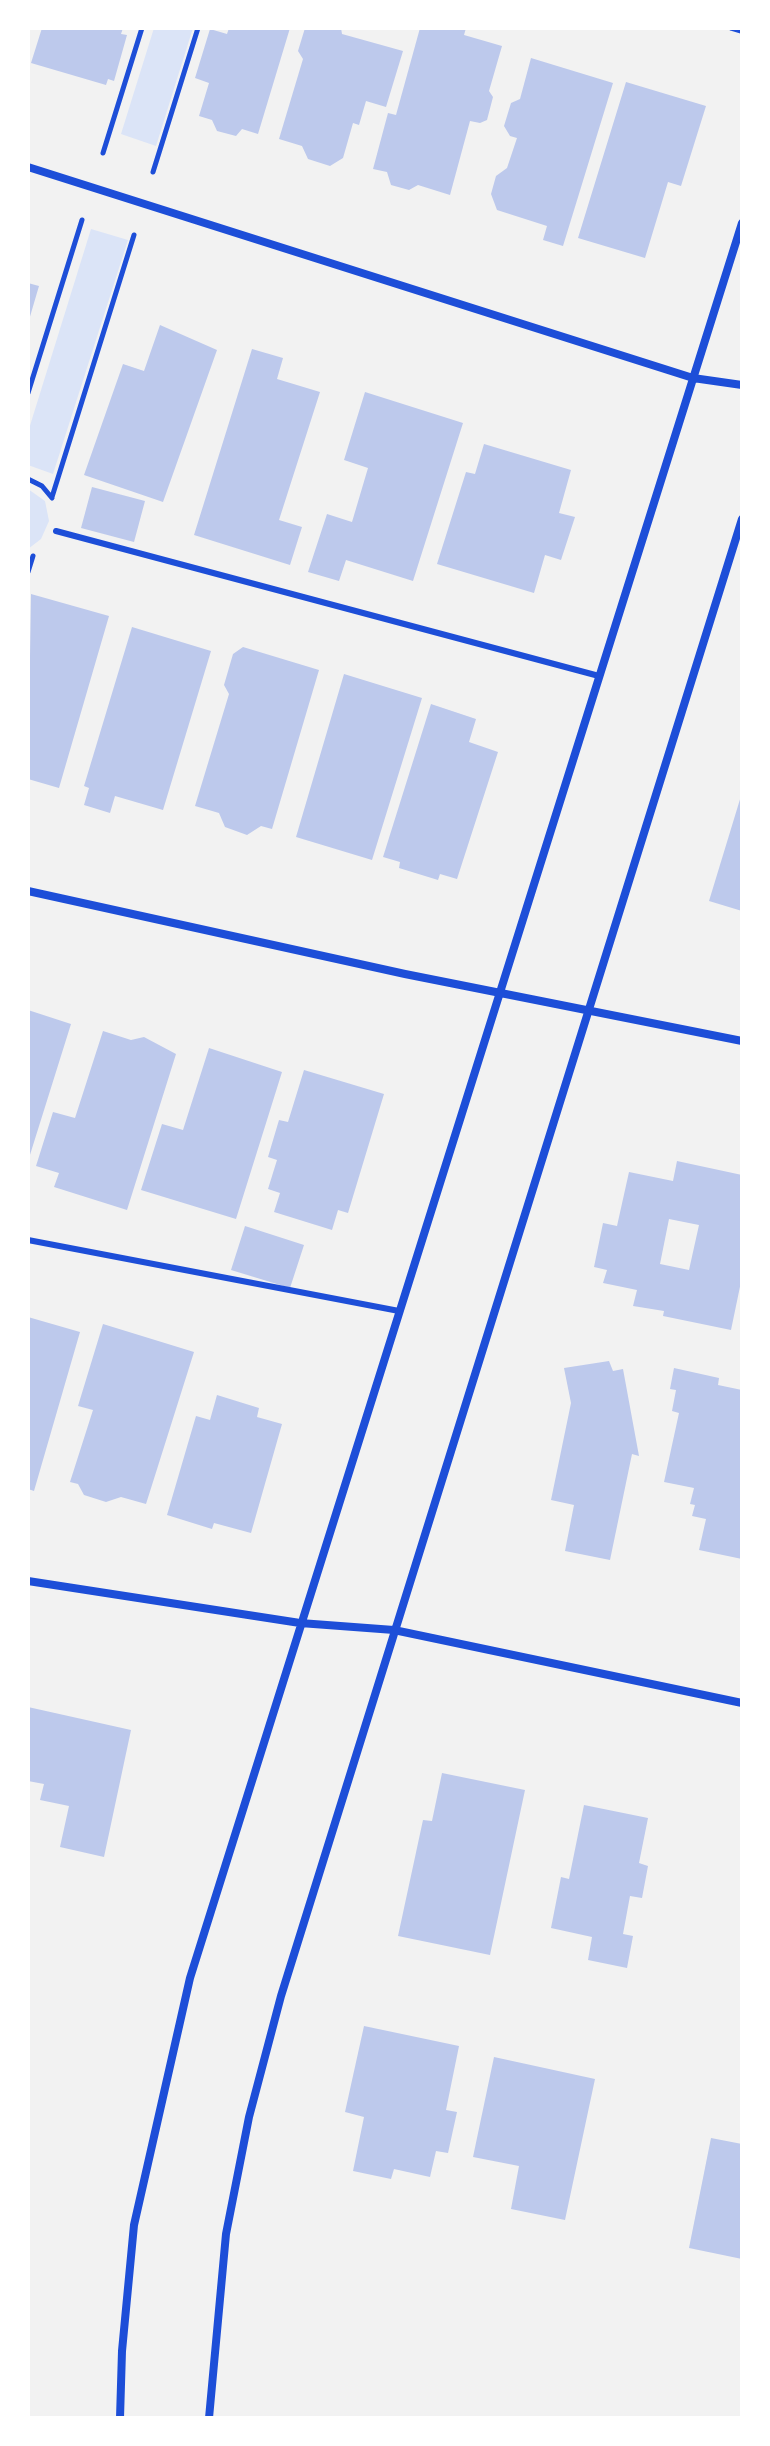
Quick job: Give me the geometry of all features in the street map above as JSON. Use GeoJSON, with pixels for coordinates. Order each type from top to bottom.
{"type":"FeatureCollection","features":[{"type":"Feature","properties":{"kind":"street"},"geometry":{"type":"LineString","coordinates":[[28,167],[693,378],[742,385]]}},
{"type":"Feature","properties":{"kind":"street"},"geometry":{"type":"LineString","coordinates":[[120,2418],[122,2351],[134,2225],[190,1978],[742,223]]}},
{"type":"Feature","properties":{"kind":"street"},"geometry":{"type":"LineString","coordinates":[[209,2418],[226,2234],[249,2117],[311,1895],[742,519]]}},
{"type":"Feature","properties":{"kind":"street"},"geometry":{"type":"LineString","coordinates":[[28,891],[405,974],[742,1041]]}},
{"type":"Feature","properties":{"kind":"street"},"geometry":{"type":"LineString","coordinates":[[28,1581],[300,1623],[394,1630],[742,1703]]}},
{"type":"Feature","properties":{"kind":"lane"},"geometry":{"type":"LineString","coordinates":[[732,28],[742,31]]}},
{"type":"Feature","properties":{"kind":"lane"},"geometry":{"type":"LineString","coordinates":[[56,531],[599,676]]}},
{"type":"Feature","properties":{"kind":"lane"},"geometry":{"type":"LineString","coordinates":[[28,1240],[399,1311]]}},
{"type":"Feature","properties":{"kind":"path"},"geometry":{"type":"LineString","coordinates":[[52,497],[198,28]]}},
{"type":"Feature","properties":{"kind":"path"},"geometry":{"type":"LineString","coordinates":[[28,572],[33,556]]}},
{"type":"Feature","properties":{"kind":"shaded area"},"geometry":{"type":"Polygon","coordinates":[[[154,28],[193,28],[156,146],[121,134],[154,28]]]}},
{"type":"Feature","properties":{"kind":"shaded area"},"geometry":{"type":"Polygon","coordinates":[[[91,229],[128,240],[53,474],[28,465],[28,432],[91,229]]]}},
{"type":"Feature","properties":{"kind":"shaded area"},"geometry":{"type":"Polygon","coordinates":[[[28,489],[45,501],[49,521],[41,539],[28,549],[28,489]]]}},
{"type":"Feature","properties":{"kind":"building"},"geometry":{"type":"Polygon","coordinates":[[[42,28],[123,28],[121,34],[127,35],[114,81],[108,79],[106,85],[31,63],[42,28]]]}},
{"type":"Feature","properties":{"kind":"building"},"geometry":{"type":"Polygon","coordinates":[[[229,28],[290,28],[258,134],[242,129],[236,136],[217,131],[212,120],[199,116],[209,83],[195,78],[210,29],[227,34],[229,28]]]}},
{"type":"Feature","properties":{"kind":"building"},"geometry":{"type":"Polygon","coordinates":[[[305,28],[341,28],[342,34],[403,51],[386,107],[366,101],[359,125],[353,123],[343,158],[330,166],[308,159],[302,146],[279,139],[303,59],[298,51],[305,28]]]}},
{"type":"Feature","properties":{"kind":"building"},"geometry":{"type":"Polygon","coordinates":[[[420,28],[466,28],[464,35],[502,46],[489,91],[493,97],[487,120],[480,123],[470,121],[450,195],[418,185],[409,190],[391,185],[387,172],[373,169],[388,113],[396,115],[420,28]]]}},
{"type":"Feature","properties":{"kind":"building"},"geometry":{"type":"Polygon","coordinates":[[[531,58],[613,83],[563,246],[543,240],[547,226],[497,210],[491,194],[496,176],[507,168],[517,138],[510,136],[504,126],[511,103],[520,99],[531,58]]]}},
{"type":"Feature","properties":{"kind":"building"},"geometry":{"type":"Polygon","coordinates":[[[626,82],[706,106],[681,186],[668,182],[645,258],[578,238],[626,82]]]}},
{"type":"Feature","properties":{"kind":"building"},"geometry":{"type":"Polygon","coordinates":[[[28,283],[39,286],[29,320],[28,320],[28,283]]]}},
{"type":"Feature","properties":{"kind":"building"},"geometry":{"type":"Polygon","coordinates":[[[160,325],[217,350],[163,502],[84,475],[123,364],[144,371],[160,325]]]}},
{"type":"Feature","properties":{"kind":"building"},"geometry":{"type":"Polygon","coordinates":[[[252,349],[283,358],[277,379],[320,392],[279,520],[302,527],[290,565],[194,535],[252,349]]]}},
{"type":"Feature","properties":{"kind":"building"},"geometry":{"type":"Polygon","coordinates":[[[365,392],[463,423],[413,581],[346,560],[339,581],[308,572],[327,514],[352,522],[368,468],[344,460],[365,392]]]}},
{"type":"Feature","properties":{"kind":"building"},"geometry":{"type":"Polygon","coordinates":[[[484,444],[571,470],[559,513],[575,517],[561,560],[545,555],[534,593],[437,564],[466,472],[475,474],[484,444]]]}},
{"type":"Feature","properties":{"kind":"building"},"geometry":{"type":"Polygon","coordinates":[[[92,487],[145,501],[134,542],[81,528],[92,487]]]}},
{"type":"Feature","properties":{"kind":"building"},"geometry":{"type":"Polygon","coordinates":[[[31,594],[109,616],[59,788],[28,779],[31,594]]]}},
{"type":"Feature","properties":{"kind":"building"},"geometry":{"type":"Polygon","coordinates":[[[132,627],[211,651],[163,810],[115,796],[110,813],[84,805],[89,788],[84,786],[132,627]]]}},
{"type":"Feature","properties":{"kind":"building"},"geometry":{"type":"Polygon","coordinates":[[[243,647],[319,670],[272,829],[261,826],[247,835],[225,827],[219,813],[195,806],[229,694],[224,685],[233,654],[243,647]]]}},
{"type":"Feature","properties":{"kind":"building"},"geometry":{"type":"Polygon","coordinates":[[[344,674],[422,698],[372,860],[296,837],[344,674]]]}},
{"type":"Feature","properties":{"kind":"building"},"geometry":{"type":"Polygon","coordinates":[[[431,704],[476,719],[469,742],[498,752],[457,879],[440,874],[438,880],[399,868],[400,862],[383,857],[431,704]]]}},
{"type":"Feature","properties":{"kind":"building"},"geometry":{"type":"Polygon","coordinates":[[[742,796],[742,911],[709,901],[742,796]]]}},
{"type":"Feature","properties":{"kind":"building"},"geometry":{"type":"Polygon","coordinates":[[[28,1010],[71,1024],[29,1158],[28,1158],[28,1010]]]}},
{"type":"Feature","properties":{"kind":"building"},"geometry":{"type":"Polygon","coordinates":[[[103,1031],[131,1040],[144,1037],[176,1054],[127,1210],[54,1187],[59,1173],[36,1166],[53,1112],[75,1118],[103,1031]]]}},
{"type":"Feature","properties":{"kind":"building"},"geometry":{"type":"Polygon","coordinates":[[[209,1048],[282,1072],[236,1219],[141,1190],[162,1124],[183,1130],[209,1048]]]}},
{"type":"Feature","properties":{"kind":"building"},"geometry":{"type":"Polygon","coordinates":[[[304,1070],[384,1094],[348,1213],[338,1210],[332,1230],[274,1212],[280,1193],[268,1189],[277,1160],[268,1157],[279,1120],[288,1122],[304,1070]]]}},
{"type":"Feature","properties":{"kind":"building"},"geometry":{"type":"Polygon","coordinates":[[[677,1161],[742,1175],[742,1277],[731,1330],[663,1316],[664,1311],[633,1306],[637,1290],[603,1283],[607,1270],[594,1267],[603,1223],[617,1226],[629,1172],[673,1181],[677,1161]],[[669,1219],[660,1264],[689,1270],[699,1225],[669,1219]]]}},
{"type":"Feature","properties":{"kind":"building"},"geometry":{"type":"Polygon","coordinates":[[[245,1226],[304,1245],[290,1288],[231,1270],[245,1226]]]}},
{"type":"Feature","properties":{"kind":"building"},"geometry":{"type":"Polygon","coordinates":[[[28,1317],[80,1332],[34,1491],[28,1489],[28,1317]]]}},
{"type":"Feature","properties":{"kind":"building"},"geometry":{"type":"Polygon","coordinates":[[[103,1324],[194,1352],[146,1504],[121,1497],[106,1502],[84,1495],[78,1484],[70,1482],[93,1410],[78,1406],[103,1324]]]}},
{"type":"Feature","properties":{"kind":"building"},"geometry":{"type":"Polygon","coordinates":[[[609,1361],[613,1371],[623,1369],[639,1456],[632,1454],[610,1560],[565,1551],[574,1505],[551,1500],[571,1403],[564,1368],[609,1361]]]}},
{"type":"Feature","properties":{"kind":"building"},"geometry":{"type":"Polygon","coordinates":[[[674,1368],[719,1378],[718,1385],[742,1390],[742,1559],[699,1550],[706,1519],[692,1516],[695,1505],[690,1504],[694,1488],[664,1482],[679,1413],[672,1411],[676,1390],[670,1389],[674,1368]]]}},
{"type":"Feature","properties":{"kind":"building"},"geometry":{"type":"Polygon","coordinates":[[[217,1395],[259,1408],[257,1417],[282,1424],[251,1533],[214,1523],[212,1529],[167,1515],[196,1416],[210,1420],[217,1395]]]}},
{"type":"Feature","properties":{"kind":"building"},"geometry":{"type":"Polygon","coordinates":[[[28,1707],[131,1730],[104,1857],[60,1847],[69,1806],[40,1800],[44,1784],[28,1781],[28,1707]]]}},
{"type":"Feature","properties":{"kind":"building"},"geometry":{"type":"Polygon","coordinates":[[[442,1773],[525,1790],[490,1955],[398,1936],[423,1820],[432,1821],[442,1773]]]}},
{"type":"Feature","properties":{"kind":"building"},"geometry":{"type":"Polygon","coordinates":[[[584,1805],[648,1818],[639,1863],[648,1866],[642,1898],[630,1896],[623,1934],[633,1936],[627,1968],[588,1960],[592,1937],[551,1928],[561,1877],[569,1879],[584,1805]]]}},
{"type":"Feature","properties":{"kind":"building"},"geometry":{"type":"Polygon","coordinates":[[[364,2026],[459,2046],[446,2110],[457,2112],[448,2153],[436,2151],[430,2177],[394,2169],[391,2179],[353,2171],[364,2117],[345,2112],[364,2026]]]}},
{"type":"Feature","properties":{"kind":"building"},"geometry":{"type":"Polygon","coordinates":[[[494,2057],[595,2079],[565,2220],[511,2209],[519,2166],[473,2157],[494,2057]]]}},
{"type":"Feature","properties":{"kind":"building"},"geometry":{"type":"Polygon","coordinates":[[[711,2138],[742,2144],[742,2259],[689,2248],[711,2138]]]}}]}
